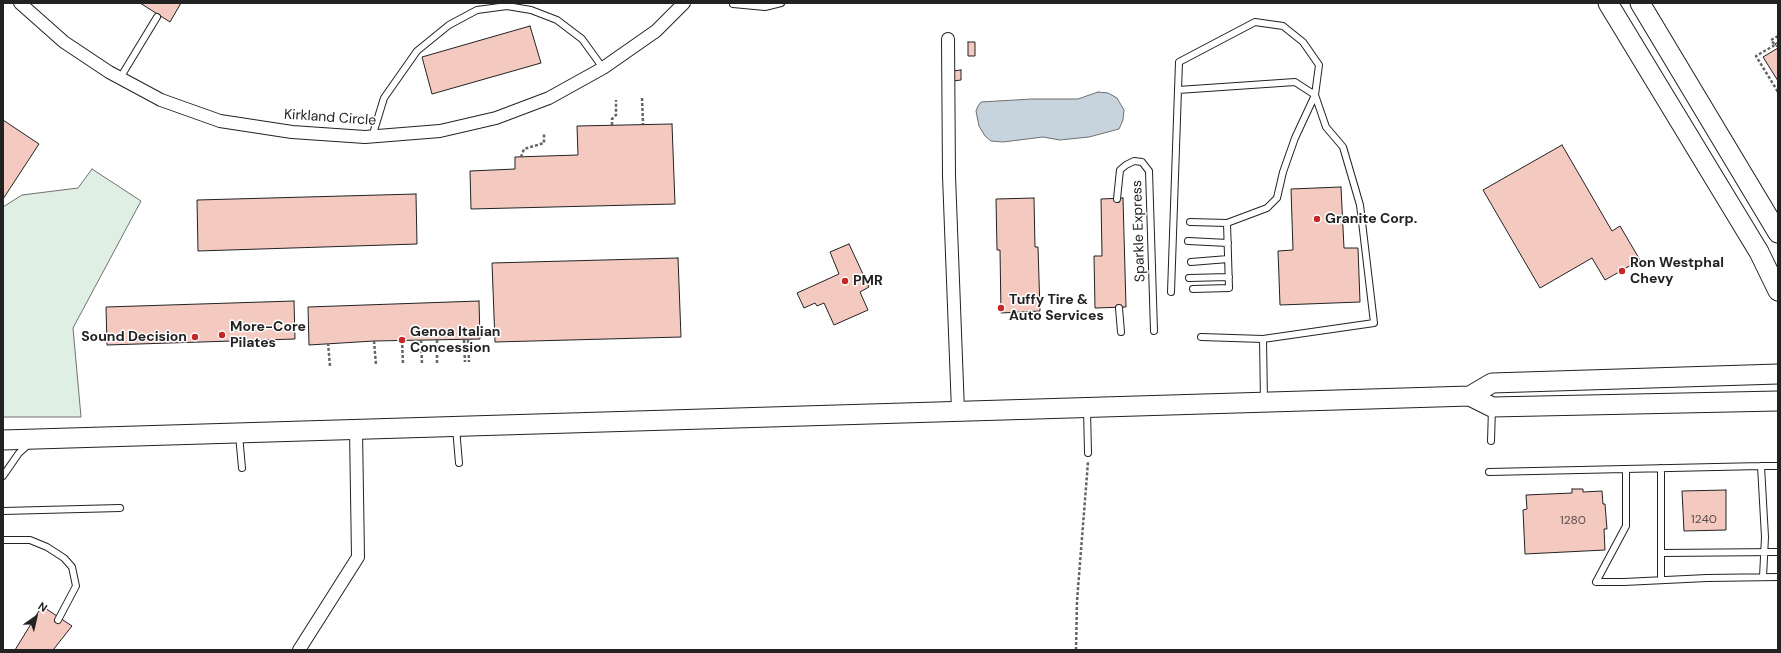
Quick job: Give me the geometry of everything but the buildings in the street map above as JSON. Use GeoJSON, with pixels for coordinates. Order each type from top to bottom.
{"type":"FeatureCollection","features":[{"type":"Feature","properties":{"kind":"main road"},"geometry":{"type":"LineString","coordinates":[[1608,3],[1759,252],[1778,292]]}},
{"type":"Feature","properties":{"kind":"main road"},"geometry":{"type":"LineString","coordinates":[[1640,3],[1778,233]]}},
{"type":"Feature","properties":{"kind":"main road"},"geometry":{"type":"LineString","coordinates":[[1470,396],[1492,383],[1778,374]]}},
{"type":"Feature","properties":{"kind":"main road"},"geometry":{"type":"LineString","coordinates":[[3,440],[1470,396],[1492,407],[1778,402]]}},
{"type":"Feature","properties":{"kind":"street","name":"Kirkland Circle"},"geometry":{"type":"LineString","coordinates":[[20,3],[64,42],[120,78],[161,100],[220,121],[292,132],[372,137],[440,131],[496,118],[549,98],[603,68],[656,31],[684,3]]}},
{"type":"Feature","properties":{"kind":"street"},"geometry":{"type":"LineString","coordinates":[[948,39],[949,176],[958,411]]}},
{"type":"Feature","properties":{"kind":"street"},"geometry":{"type":"LineString","coordinates":[[299,650],[358,557],[356,430]]}},
{"type":"Feature","properties":{"kind":"lane"},"geometry":{"type":"LineString","coordinates":[[731,3],[765,7],[781,3]]}},
{"type":"Feature","properties":{"kind":"lane"},"geometry":{"type":"LineString","coordinates":[[372,137],[384,98],[418,51],[449,25],[477,10],[507,6],[531,10],[557,20],[582,38],[603,68]]}},
{"type":"Feature","properties":{"kind":"lane"},"geometry":{"type":"LineString","coordinates":[[120,78],[157,17]]}},
{"type":"Feature","properties":{"kind":"lane"},"geometry":{"type":"LineString","coordinates":[[1171,292],[1179,62],[1255,22],[1283,26],[1303,42],[1319,65],[1315,95],[1295,138],[1283,172],[1277,198],[1267,208],[1228,222],[1190,222]]}},
{"type":"Feature","properties":{"kind":"lane"},"geometry":{"type":"LineString","coordinates":[[1178,90],[1295,82],[1315,95],[1326,127],[1343,147],[1360,205],[1374,322],[1263,339],[1201,337]]}},
{"type":"Feature","properties":{"kind":"lane","name":"Sparkle Express"},"geometry":{"type":"LineString","coordinates":[[1117,198],[1120,170],[1134,161],[1142,162],[1149,171],[1154,331]]}},
{"type":"Feature","properties":{"kind":"lane"},"geometry":{"type":"LineString","coordinates":[[1193,289],[1229,288],[1228,222]]}},
{"type":"Feature","properties":{"kind":"lane"},"geometry":{"type":"LineString","coordinates":[[1188,241],[1228,243]]}},
{"type":"Feature","properties":{"kind":"lane"},"geometry":{"type":"LineString","coordinates":[[1191,262],[1228,259]]}},
{"type":"Feature","properties":{"kind":"lane"},"geometry":{"type":"LineString","coordinates":[[1189,278],[1229,277]]}},
{"type":"Feature","properties":{"kind":"lane"},"geometry":{"type":"LineString","coordinates":[[1119,308],[1121,332]]}},
{"type":"Feature","properties":{"kind":"lane"},"geometry":{"type":"LineString","coordinates":[[1263,339],[1264,403]]}},
{"type":"Feature","properties":{"kind":"lane"},"geometry":{"type":"LineString","coordinates":[[1491,441],[1492,407]]}},
{"type":"Feature","properties":{"kind":"lane"},"geometry":{"type":"LineString","coordinates":[[1087,408],[1088,453]]}},
{"type":"Feature","properties":{"kind":"lane"},"geometry":{"type":"LineString","coordinates":[[456,426],[459,463]]}},
{"type":"Feature","properties":{"kind":"lane"},"geometry":{"type":"LineString","coordinates":[[238,433],[242,468]]}},
{"type":"Feature","properties":{"kind":"lane"},"geometry":{"type":"LineString","coordinates":[[3,476],[20,453],[35,439]]}},
{"type":"Feature","properties":{"kind":"lane"},"geometry":{"type":"LineString","coordinates":[[1761,466],[1765,538],[1763,577]]}},
{"type":"Feature","properties":{"kind":"lane"},"geometry":{"type":"LineString","coordinates":[[1489,472],[1778,466]]}},
{"type":"Feature","properties":{"kind":"lane"},"geometry":{"type":"LineString","coordinates":[[1661,468],[1661,580]]}},
{"type":"Feature","properties":{"kind":"lane"},"geometry":{"type":"LineString","coordinates":[[1626,469],[1626,526],[1596,582],[1778,577]]}},
{"type":"Feature","properties":{"kind":"lane"},"geometry":{"type":"LineString","coordinates":[[3,511],[120,508]]}},
{"type":"Feature","properties":{"kind":"lane"},"geometry":{"type":"LineString","coordinates":[[3,540],[30,540],[47,547],[64,558],[72,567],[76,586],[58,620]]}},
{"type":"Feature","properties":{"kind":"lane"},"geometry":{"type":"LineString","coordinates":[[1662,553],[1778,552]]}},
{"type":"Feature","properties":{"kind":"path"},"geometry":{"type":"LineString","coordinates":[[1778,36],[1771,40],[1775,45],[1756,56],[1778,92]]}},
{"type":"Feature","properties":{"kind":"path"},"geometry":{"type":"LineString","coordinates":[[642,98],[643,124]]}},
{"type":"Feature","properties":{"kind":"path"},"geometry":{"type":"LineString","coordinates":[[612,125],[612,119],[616,115],[616,100]]}},
{"type":"Feature","properties":{"kind":"path"},"geometry":{"type":"LineString","coordinates":[[521,157],[524,149],[544,143],[544,134]]}},
{"type":"Feature","properties":{"kind":"path"},"geometry":{"type":"LineString","coordinates":[[402,340],[403,364]]}},
{"type":"Feature","properties":{"kind":"path"},"geometry":{"type":"LineString","coordinates":[[421,340],[422,364]]}},
{"type":"Feature","properties":{"kind":"path"},"geometry":{"type":"LineString","coordinates":[[437,340],[437,363]]}},
{"type":"Feature","properties":{"kind":"path"},"geometry":{"type":"LineString","coordinates":[[464,340],[465,362]]}},
{"type":"Feature","properties":{"kind":"path"},"geometry":{"type":"LineString","coordinates":[[468,340],[469,362]]}},
{"type":"Feature","properties":{"kind":"path"},"geometry":{"type":"LineString","coordinates":[[374,341],[376,365]]}},
{"type":"Feature","properties":{"kind":"path"},"geometry":{"type":"LineString","coordinates":[[328,343],[330,366]]}},
{"type":"Feature","properties":{"kind":"path"},"geometry":{"type":"LineString","coordinates":[[1076,650],[1077,601],[1088,453]]}},
{"type":"Feature","properties":{"kind":"green space"},"geometry":{"type":"Polygon","coordinates":[[[92,169],[141,201],[73,328],[81,417],[3,417],[3,207],[22,195],[78,188],[92,169]]]}},
{"type":"Feature","properties":{"kind":"shaded area"},"geometry":{"type":"Polygon","coordinates":[[[1098,92],[1108,93],[1117,98],[1124,110],[1123,120],[1119,129],[1089,137],[1060,140],[1043,137],[1003,142],[991,141],[985,136],[979,126],[976,111],[981,102],[1032,99],[1078,99],[1098,92]]]}},
{"type":"Feature","properties":{"kind":"place","name":"Granite Corp."},"geometry":{"type":"Point","coordinates":[1317,219]}},
{"type":"Feature","properties":{"kind":"place","name":"Ron Westphal Chevy"},"geometry":{"type":"Point","coordinates":[1622,271]}},
{"type":"Feature","properties":{"kind":"place","name":"PMR"},"geometry":{"type":"Point","coordinates":[845,281]}},
{"type":"Feature","properties":{"kind":"place","name":"Tuffy Tire & Auto Services"},"geometry":{"type":"Point","coordinates":[1001,308]}},
{"type":"Feature","properties":{"kind":"place","name":"More-Core Pilates"},"geometry":{"type":"Point","coordinates":[222,335]}},
{"type":"Feature","properties":{"kind":"place","name":"Sound Decision"},"geometry":{"type":"Point","coordinates":[195,337]}},
{"type":"Feature","properties":{"kind":"place","name":"Genoa Italian Concession"},"geometry":{"type":"Point","coordinates":[402,340]}}]}
